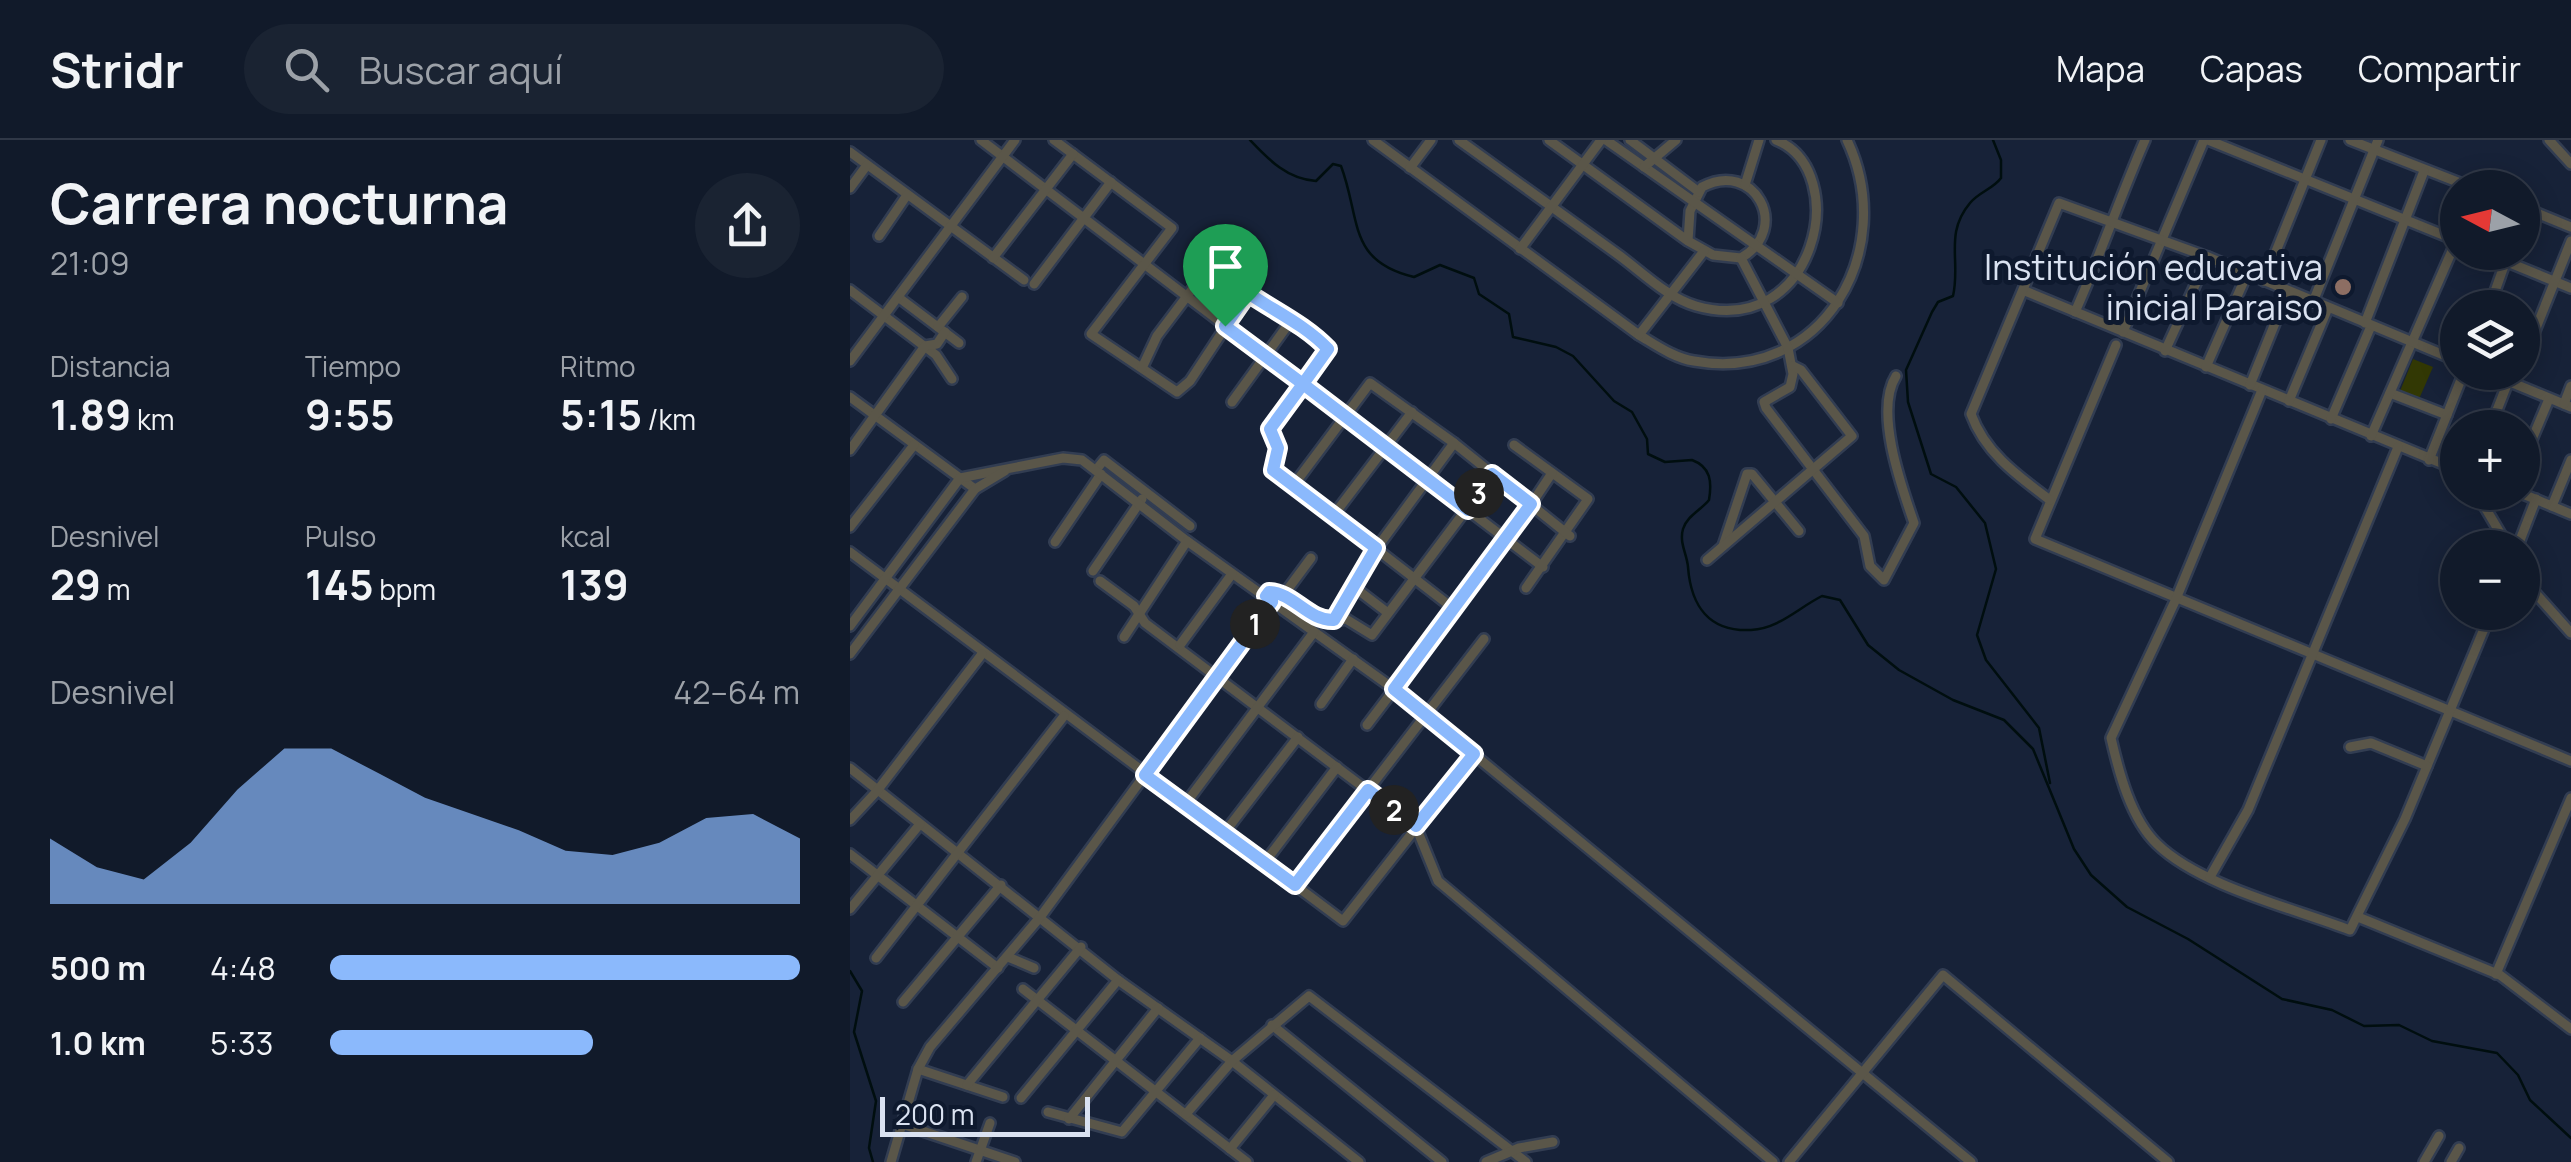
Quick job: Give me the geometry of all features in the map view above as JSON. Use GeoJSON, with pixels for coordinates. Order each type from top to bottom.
{"type":"FeatureCollection","features":[{"type":"Feature","properties":{"kind":"street"},"geometry":{"type":"LineString","coordinates":[[981,140],[1542,567]]}},
{"type":"Feature","properties":{"kind":"street"},"geometry":{"type":"LineString","coordinates":[[850,360],[1015,140]]}},
{"type":"Feature","properties":{"kind":"street"},"geometry":{"type":"LineString","coordinates":[[1054,140],[1172,228],[1092,334],[1178,392],[1190,381],[1248,293],[1290,322],[1305,326],[1328,349],[1270,429],[1278,448],[1273,470],[1454,609]]}},
{"type":"Feature","properties":{"kind":"street"},"geometry":{"type":"LineString","coordinates":[[1373,140],[1639,335],[1682,358],[1713,364],[1771,356],[1788,348],[1814,332],[1838,302],[1854,270],[1865,207],[1862,177],[1846,140]]}},
{"type":"Feature","properties":{"kind":"street"},"geometry":{"type":"LineString","coordinates":[[1410,168],[1431,140]]}},
{"type":"Feature","properties":{"kind":"street"},"geometry":{"type":"LineString","coordinates":[[1459,140],[1670,292],[1686,302],[1716,310],[1778,296],[1799,274],[1814,238],[1811,188],[1802,162],[1776,140]]}},
{"type":"Feature","properties":{"kind":"street"},"geometry":{"type":"LineString","coordinates":[[1549,140],[1704,251],[1741,258]]}},
{"type":"Feature","properties":{"kind":"street"},"geometry":{"type":"LineString","coordinates":[[1520,249],[1604,140],[1695,196]]}},
{"type":"Feature","properties":{"kind":"street"},"geometry":{"type":"LineString","coordinates":[[1630,140],[1654,156],[1704,209],[1759,243],[1838,302]]}},
{"type":"Feature","properties":{"kind":"street"},"geometry":{"type":"LineString","coordinates":[[1644,167],[1676,140]]}},
{"type":"Feature","properties":{"kind":"street"},"geometry":{"type":"LineString","coordinates":[[1745,184],[1759,140]]}},
{"type":"Feature","properties":{"kind":"street"},"geometry":{"type":"LineString","coordinates":[[2075,312],[2113,220],[2124,182],[2145,140]]}},
{"type":"Feature","properties":{"kind":"street"},"geometry":{"type":"LineString","coordinates":[[2122,332],[2206,140],[2440,233]]}},
{"type":"Feature","properties":{"kind":"street"},"geometry":{"type":"LineString","coordinates":[[2264,281],[2321,140]]}},
{"type":"Feature","properties":{"kind":"street"},"geometry":{"type":"LineString","coordinates":[[2350,140],[2376,145],[2440,177]]}},
{"type":"Feature","properties":{"kind":"street"},"geometry":{"type":"LineString","coordinates":[[2550,141],[2571,164]]}},
{"type":"Feature","properties":{"kind":"street"},"geometry":{"type":"LineString","coordinates":[[2313,302],[2376,145]]}},
{"type":"Feature","properties":{"kind":"street"},"geometry":{"type":"LineString","coordinates":[[850,152],[1029,282],[1110,182]]}},
{"type":"Feature","properties":{"kind":"street"},"geometry":{"type":"LineString","coordinates":[[992,258],[1072,154]]}},
{"type":"Feature","properties":{"kind":"street"},"geometry":{"type":"LineString","coordinates":[[850,188],[867,165]]}},
{"type":"Feature","properties":{"kind":"street"},"geometry":{"type":"LineString","coordinates":[[2332,419],[2424,171]]}},
{"type":"Feature","properties":{"kind":"street"},"geometry":{"type":"LineString","coordinates":[[1688,240],[1695,196],[1723,178],[1745,184],[1765,210],[1759,243],[1741,258]]}},
{"type":"Feature","properties":{"kind":"street"},"geometry":{"type":"LineString","coordinates":[[879,236],[907,194]]}},
{"type":"Feature","properties":{"kind":"street"},"geometry":{"type":"LineString","coordinates":[[2050,500],[2007,467],[1976,428],[1972,414],[2059,203],[2208,257],[2440,354]]}},
{"type":"Feature","properties":{"kind":"street"},"geometry":{"type":"LineString","coordinates":[[2540,216],[2571,228]]}},
{"type":"Feature","properties":{"kind":"street"},"geometry":{"type":"LineString","coordinates":[[1142,368],[1157,336],[1218,255],[1219,234]]}},
{"type":"Feature","properties":{"kind":"street"},"geometry":{"type":"LineString","coordinates":[[2540,317],[2571,241]]}},
{"type":"Feature","properties":{"kind":"street"},"geometry":{"type":"LineString","coordinates":[[1639,335],[1704,251]]}},
{"type":"Feature","properties":{"kind":"street"},"geometry":{"type":"LineString","coordinates":[[2165,351],[2208,257]]}},
{"type":"Feature","properties":{"kind":"street"},"geometry":{"type":"LineString","coordinates":[[1741,258],[1788,348],[1792,366],[1790,387],[1764,402],[1864,536],[1863,546],[1874,573],[1887,579],[1914,524],[1894,458],[1890,388],[1896,376]]}},
{"type":"Feature","properties":{"kind":"street"},"geometry":{"type":"LineString","coordinates":[[2371,436],[2444,270]]}},
{"type":"Feature","properties":{"kind":"street"},"geometry":{"type":"LineString","coordinates":[[2531,270],[2571,288]]}},
{"type":"Feature","properties":{"kind":"street"},"geometry":{"type":"LineString","coordinates":[[2206,368],[2247,274]]}},
{"type":"Feature","properties":{"kind":"street"},"geometry":{"type":"LineString","coordinates":[[850,290],[925,346],[949,369],[952,379]]}},
{"type":"Feature","properties":{"kind":"street"},"geometry":{"type":"LineString","coordinates":[[2025,291],[2440,464]]}},
{"type":"Feature","properties":{"kind":"street"},"geometry":{"type":"LineString","coordinates":[[2250,385],[2288,291]]}},
{"type":"Feature","properties":{"kind":"street"},"geometry":{"type":"LineString","coordinates":[[850,450],[925,346],[937,344],[962,296]]}},
{"type":"Feature","properties":{"kind":"street"},"geometry":{"type":"LineString","coordinates":[[898,297],[959,343]]}},
{"type":"Feature","properties":{"kind":"street"},"geometry":{"type":"LineString","coordinates":[[2290,401],[2328,308]]}},
{"type":"Feature","properties":{"kind":"street"},"geometry":{"type":"LineString","coordinates":[[1232,402],[1290,322]]}},
{"type":"Feature","properties":{"kind":"street"},"geometry":{"type":"LineString","coordinates":[[2116,345],[2035,539],[2571,761]]}},
{"type":"Feature","properties":{"kind":"street"},"geometry":{"type":"LineString","coordinates":[[1707,560],[1852,436],[1801,370],[1792,366]]}},
{"type":"Feature","properties":{"kind":"street"},"geometry":{"type":"LineString","coordinates":[[1293,486],[1370,384],[1454,443],[1568,534]]}},
{"type":"Feature","properties":{"kind":"street"},"geometry":{"type":"LineString","coordinates":[[2528,390],[2567,406],[2571,386]]}},
{"type":"Feature","properties":{"kind":"street"},"geometry":{"type":"LineString","coordinates":[[2262,390],[2176,599],[2112,738],[2125,786],[2144,829],[2171,856],[2210,877],[2350,930],[2427,766],[2483,630]]}},
{"type":"Feature","properties":{"kind":"street"},"geometry":{"type":"LineString","coordinates":[[2390,393],[2440,412]]}},
{"type":"Feature","properties":{"kind":"street"},"geometry":{"type":"LineString","coordinates":[[850,397],[974,489]]}},
{"type":"Feature","properties":{"kind":"street"},"geometry":{"type":"LineString","coordinates":[[2540,420],[2549,399]]}},
{"type":"Feature","properties":{"kind":"street"},"geometry":{"type":"LineString","coordinates":[[1333,516],[1412,412]]}},
{"type":"Feature","properties":{"kind":"street"},"geometry":{"type":"LineString","coordinates":[[2429,460],[2440,432]]}},
{"type":"Feature","properties":{"kind":"street"},"geometry":{"type":"LineString","coordinates":[[1334,620],[1376,548],[1454,443]]}},
{"type":"Feature","properties":{"kind":"street"},"geometry":{"type":"LineString","coordinates":[[850,527],[914,444]]}},
{"type":"Feature","properties":{"kind":"street"},"geometry":{"type":"LineString","coordinates":[[1514,445],[1588,499],[1568,534],[1526,588]]}},
{"type":"Feature","properties":{"kind":"street"},"geometry":{"type":"LineString","coordinates":[[2210,877],[2248,810],[2398,447]]}},
{"type":"Feature","properties":{"kind":"street"},"geometry":{"type":"LineString","coordinates":[[850,626],[960,478],[1071,457],[1098,472],[1186,541],[1394,689],[1971,1162]]}},
{"type":"Feature","properties":{"kind":"street"},"geometry":{"type":"LineString","coordinates":[[1055,542],[1104,460],[1190,526]]}},
{"type":"Feature","properties":{"kind":"street"},"geometry":{"type":"LineString","coordinates":[[2552,506],[2571,460]]}},
{"type":"Feature","properties":{"kind":"street"},"geometry":{"type":"LineString","coordinates":[[850,654],[974,489],[1008,469]]}},
{"type":"Feature","properties":{"kind":"street"},"geometry":{"type":"LineString","coordinates":[[1368,724],[1508,540],[1552,473]]}},
{"type":"Feature","properties":{"kind":"street"},"geometry":{"type":"LineString","coordinates":[[891,1162],[918,1068],[930,1048],[1040,916],[1145,775],[1269,599],[1269,592],[1285,593],[1320,619],[1350,621],[1372,635],[1492,474]]}},
{"type":"Feature","properties":{"kind":"street"},"geometry":{"type":"LineString","coordinates":[[1722,547],[1744,475],[1752,474],[1799,531]]}},
{"type":"Feature","properties":{"kind":"street"},"geometry":{"type":"LineString","coordinates":[[1093,571],[1146,493]]}},
{"type":"Feature","properties":{"kind":"street"},"geometry":{"type":"LineString","coordinates":[[2540,502],[2571,514]]}},
{"type":"Feature","properties":{"kind":"street"},"geometry":{"type":"LineString","coordinates":[[1124,637],[1186,541]]}},
{"type":"Feature","properties":{"kind":"street"},"geometry":{"type":"LineString","coordinates":[[850,552],[1064,716],[1343,921],[1474,754]]}},
{"type":"Feature","properties":{"kind":"street"},"geometry":{"type":"LineString","coordinates":[[1285,593],[1311,558]]}},
{"type":"Feature","properties":{"kind":"street"},"geometry":{"type":"LineString","coordinates":[[1180,644],[1232,574]]}},
{"type":"Feature","properties":{"kind":"street"},"geometry":{"type":"LineString","coordinates":[[1100,581],[1416,826],[1438,881],[1773,1162]]}},
{"type":"Feature","properties":{"kind":"street"},"geometry":{"type":"LineString","coordinates":[[1354,587],[1388,613]]}},
{"type":"Feature","properties":{"kind":"street"},"geometry":{"type":"LineString","coordinates":[[2540,598],[2571,633]]}},
{"type":"Feature","properties":{"kind":"street"},"geometry":{"type":"LineString","coordinates":[[1186,802],[1314,632]]}},
{"type":"Feature","properties":{"kind":"street"},"geometry":{"type":"LineString","coordinates":[[1295,885],[1484,639]]}},
{"type":"Feature","properties":{"kind":"street"},"geometry":{"type":"LineString","coordinates":[[850,820],[877,792],[982,654]]}},
{"type":"Feature","properties":{"kind":"street"},"geometry":{"type":"LineString","coordinates":[[1321,704],[1354,660]]}},
{"type":"Feature","properties":{"kind":"street"},"geometry":{"type":"LineString","coordinates":[[876,958],[1064,716]]}},
{"type":"Feature","properties":{"kind":"street"},"geometry":{"type":"LineString","coordinates":[[1226,832],[1298,738]]}},
{"type":"Feature","properties":{"kind":"street"},"geometry":{"type":"LineString","coordinates":[[2350,747],[2371,743],[2427,766]]}},
{"type":"Feature","properties":{"kind":"street"},"geometry":{"type":"LineString","coordinates":[[1265,862],[1336,767]]}},
{"type":"Feature","properties":{"kind":"street"},"geometry":{"type":"LineString","coordinates":[[850,768],[1118,980],[1232,1062],[1359,1162]]}},
{"type":"Feature","properties":{"kind":"street"},"geometry":{"type":"LineString","coordinates":[[2496,974],[2571,798]]}},
{"type":"Feature","properties":{"kind":"street"},"geometry":{"type":"LineString","coordinates":[[850,909],[920,824]]}},
{"type":"Feature","properties":{"kind":"street"},"geometry":{"type":"LineString","coordinates":[[850,854],[998,968]]}},
{"type":"Feature","properties":{"kind":"street"},"geometry":{"type":"LineString","coordinates":[[903,1002],[1001,885]]}},
{"type":"Feature","properties":{"kind":"street"},"geometry":{"type":"LineString","coordinates":[[2358,917],[2496,974],[2571,1029]]}},
{"type":"Feature","properties":{"kind":"street"},"geometry":{"type":"LineString","coordinates":[[966,1084],[1081,947]]}},
{"type":"Feature","properties":{"kind":"street"},"geometry":{"type":"LineString","coordinates":[[1008,956],[1034,968]]}},
{"type":"Feature","properties":{"kind":"street"},"geometry":{"type":"LineString","coordinates":[[1789,1162],[1943,975],[2168,1162]]}},
{"type":"Feature","properties":{"kind":"street"},"geometry":{"type":"LineString","coordinates":[[1021,1098],[1118,980]]}},
{"type":"Feature","properties":{"kind":"street"},"geometry":{"type":"LineString","coordinates":[[1023,989],[1246,1162]]}},
{"type":"Feature","properties":{"kind":"street"},"geometry":{"type":"LineString","coordinates":[[1186,1114],[1232,1062],[1309,996],[1322,1002],[1526,1162]]}},
{"type":"Feature","properties":{"kind":"street"},"geometry":{"type":"LineString","coordinates":[[1069,1119],[1158,1008]]}},
{"type":"Feature","properties":{"kind":"street"},"geometry":{"type":"LineString","coordinates":[[1272,1025],[1442,1162]]}},
{"type":"Feature","properties":{"kind":"street"},"geometry":{"type":"LineString","coordinates":[[1048,1112],[1118,1134],[1200,1038]]}},
{"type":"Feature","properties":{"kind":"street"},"geometry":{"type":"LineString","coordinates":[[918,1068],[1002,1097]]}},
{"type":"Feature","properties":{"kind":"street"},"geometry":{"type":"LineString","coordinates":[[1230,1149],[1274,1095]]}},
{"type":"Feature","properties":{"kind":"street"},"geometry":{"type":"LineString","coordinates":[[976,1162],[990,1122]]}},
{"type":"Feature","properties":{"kind":"street"},"geometry":{"type":"LineString","coordinates":[[902,1124],[1015,1162]]}},
{"type":"Feature","properties":{"kind":"street"},"geometry":{"type":"LineString","coordinates":[[2424,1162],[2439,1136]]}},
{"type":"Feature","properties":{"kind":"street"},"geometry":{"type":"LineString","coordinates":[[1486,1162],[1512,1150],[1553,1142]]}},
{"type":"Feature","properties":{"kind":"street"},"geometry":{"type":"LineString","coordinates":[[2451,1162],[2459,1148]]}},
{"type":"Feature","properties":{"kind":"green space"},"geometry":{"type":"Polygon","coordinates":[[[2413,359],[2433,367],[2419,399],[2400,391],[2413,359]]]}},
{"type":"Feature","properties":{"kind":"waterway"},"geometry":{"type":"LineString","coordinates":[[1250,140],[1296,177],[1316,181],[1333,164],[1341,166],[1360,235],[1377,260],[1414,277],[1440,265],[1474,278],[1479,294],[1509,314],[1513,337],[1556,347],[1573,356],[1614,401],[1632,412],[1647,439],[1648,454],[1665,462],[1692,460],[1707,471],[1709,500],[1688,520],[1682,539],[1693,594],[1713,621],[1751,630],[1780,622],[1822,596],[1840,600],[1868,645],[1899,670],[1953,700],[2004,720],[2033,749],[2074,849],[2091,875],[2127,907],[2188,939],[2282,999],[2332,1010],[2364,1026],[2399,1025],[2432,1041],[2497,1053],[2518,1075],[2530,1100],[2571,1138]]}},
{"type":"Feature","properties":{"kind":"waterway"},"geometry":{"type":"LineString","coordinates":[[1993,140],[2001,160],[2001,178],[1962,214],[1955,237],[1953,296],[1938,302],[1906,370],[1908,402],[1931,474],[1956,487],[1985,523],[1996,569],[1977,635],[1986,660],[2039,728],[2050,783]]}},
{"type":"Feature","properties":{"kind":"waterway"},"geometry":{"type":"LineString","coordinates":[[850,971],[862,991],[854,1032],[876,1101],[869,1148],[873,1162]]}},
{"type":"Feature","properties":{"kind":"place","name":"Institución educativa inicial Paraiso"},"geometry":{"type":"Point","coordinates":[2343,287]}},
{"type":"Feature","properties":{"kind":"route"},"geometry":{"type":"LineString","coordinates":[[1225,326],[1248,293],[1290,322],[1305,326],[1328,349],[1303,384],[1346,419],[1468,510],[1492,474],[1531,504],[1394,689],[1474,754],[1416,826],[1368,790],[1295,885],[1145,775],[1272,602],[1266,596],[1269,592],[1285,593],[1320,619],[1334,620],[1376,548],[1273,470],[1278,448],[1270,429],[1303,384],[1225,326]]}}]}
